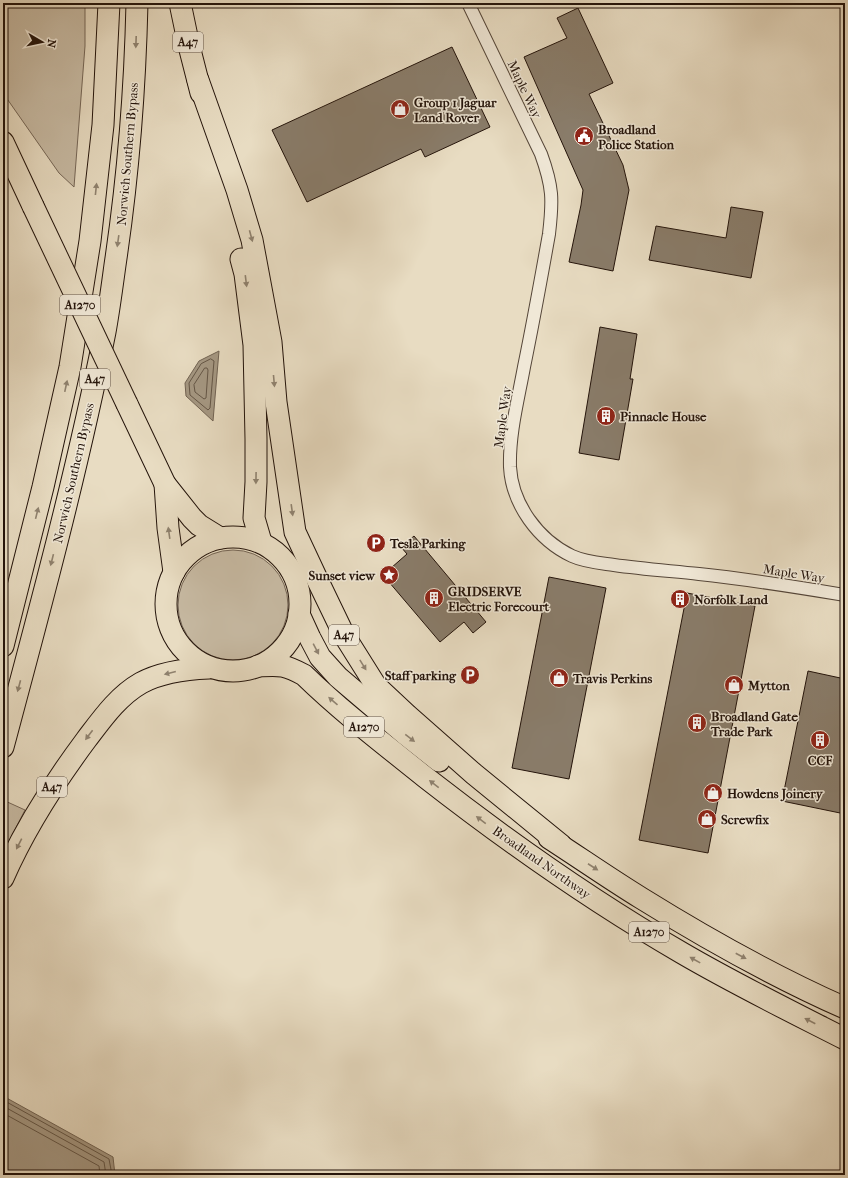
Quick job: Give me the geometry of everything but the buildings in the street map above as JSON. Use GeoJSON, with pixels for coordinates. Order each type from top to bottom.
{"type":"FeatureCollection","features":[{"type":"Feature","properties":{"kind":"highway","name":"Norwich Southern Bypass"},"geometry":{"type":"LineString","coordinates":[[3,646],[43,487],[70,367],[90,241],[101,141],[108,3]]}},
{"type":"Feature","properties":{"kind":"highway","name":"Norwich Southern Bypass"},"geometry":{"type":"LineString","coordinates":[[3,747],[45,589],[77,460],[105,331],[128,166],[134,82],[137,3]]}},
{"type":"Feature","properties":{"kind":"highway","name":"A47"},"geometry":{"type":"LineString","coordinates":[[180,3],[187,40],[245,274],[254,345],[256,404],[256,482],[254,518],[261,542]]}},
{"type":"Feature","properties":{"kind":"highway","name":"A47"},"geometry":{"type":"LineString","coordinates":[[198,80],[235,183],[252,240],[271,342],[276,402],[295,532],[317,579],[344,635],[376,686],[406,716],[561,846]]}},
{"type":"Feature","properties":{"kind":"highway","name":"A1270"},"geometry":{"type":"LineString","coordinates":[[3,142],[8,158],[33,206],[164,484],[192,518],[220,538]]}},
{"type":"Feature","properties":{"kind":"highway","name":"A1270"},"geometry":{"type":"LineString","coordinates":[[164,484],[174,572]]}},
{"type":"Feature","properties":{"kind":"highway"},"geometry":{"type":"LineString","coordinates":[[220,538],[248,538],[261,542],[284,560],[298,585],[300,599],[299,614],[292,636],[277,654],[258,666],[246,670],[234,671],[208,668],[189,654],[177,640],[170,624],[166,607],[168,589],[174,572],[183,560],[206,542],[220,538]]}},
{"type":"Feature","properties":{"kind":"highway","name":"Broadland Northway"},"geometry":{"type":"LineString","coordinates":[[299,614],[320,657],[338,677],[405,734],[482,795],[641,898],[719,944],[804,990],[845,1008]]}},
{"type":"Feature","properties":{"kind":"highway","name":"Broadland Northway"},"geometry":{"type":"LineString","coordinates":[[258,666],[280,665],[292,668],[304,675],[383,744],[464,808],[509,841],[595,899],[682,953],[773,1002],[845,1038]]}},
{"type":"Feature","properties":{"kind":"highway","name":"A47"},"geometry":{"type":"LineString","coordinates":[[3,878],[36,813],[67,765],[114,705],[128,692],[142,683],[166,673],[187,669],[208,668]]}},
{"type":"Feature","properties":{"kind":"street","name":"Maple Way"},"geometry":{"type":"LineString","coordinates":[[468,3],[541,154],[549,177],[552,195],[552,212],[549,234],[516,410],[510,452],[512,481],[522,510],[549,542],[570,555],[587,561],[779,584],[845,595]]}},
{"type":"Feature","properties":{"kind":"shaded area"},"geometry":{"type":"Polygon","coordinates":[[[3,3],[85,3],[85,46],[74,187],[59,173],[3,93],[3,3]]]}},
{"type":"Feature","properties":{"kind":"shaded area"},"geometry":{"type":"Polygon","coordinates":[[[233,550],[254,554],[272,566],[284,584],[288,605],[284,626],[272,644],[254,656],[233,660],[212,656],[194,644],[182,626],[178,605],[182,584],[194,566],[212,554],[233,550]]]}},
{"type":"Feature","properties":{"kind":"shaded area"},"geometry":{"type":"Polygon","coordinates":[[[3,800],[25,810],[3,853],[3,800]]]}},
{"type":"Feature","properties":{"kind":"water"},"geometry":{"type":"Polygon","coordinates":[[[219,351],[213,421],[186,396],[185,383],[199,361],[219,351]]]}},
{"type":"Feature","properties":{"kind":"water"},"geometry":{"type":"Polygon","coordinates":[[[3,1096],[113,1157],[115,1175],[3,1175],[3,1096]]]}},
{"type":"Feature","properties":{"kind":"place","name":"Group 1 Jaguar Land Rover"},"geometry":{"type":"Point","coordinates":[400,109]}},
{"type":"Feature","properties":{"kind":"place","name":"Broadland Police Station"},"geometry":{"type":"Point","coordinates":[584,136]}},
{"type":"Feature","properties":{"kind":"place","name":"Pinnacle House"},"geometry":{"type":"Point","coordinates":[606,416]}},
{"type":"Feature","properties":{"kind":"place","name":"Tesla Parking"},"geometry":{"type":"Point","coordinates":[376,543]}},
{"type":"Feature","properties":{"kind":"place","name":"Sunset view"},"geometry":{"type":"Point","coordinates":[389,575]}},
{"type":"Feature","properties":{"kind":"place","name":"GRIDSERVE Electric Forecourt"},"geometry":{"type":"Point","coordinates":[434,598]}},
{"type":"Feature","properties":{"kind":"place","name":"Norfolk Land"},"geometry":{"type":"Point","coordinates":[680,599]}},
{"type":"Feature","properties":{"kind":"place","name":"Staff parking"},"geometry":{"type":"Point","coordinates":[470,675]}},
{"type":"Feature","properties":{"kind":"place","name":"Travis Perkins"},"geometry":{"type":"Point","coordinates":[559,678]}},
{"type":"Feature","properties":{"kind":"place","name":"Mytton"},"geometry":{"type":"Point","coordinates":[734,685]}},
{"type":"Feature","properties":{"kind":"place","name":"Broadland Gate Trade Park"},"geometry":{"type":"Point","coordinates":[697,723]}},
{"type":"Feature","properties":{"kind":"place","name":"CCF"},"geometry":{"type":"Point","coordinates":[820,740]}},
{"type":"Feature","properties":{"kind":"place","name":"Howdens Joinery"},"geometry":{"type":"Point","coordinates":[713,793]}},
{"type":"Feature","properties":{"kind":"place","name":"Screwfix"},"geometry":{"type":"Point","coordinates":[707,819]}}]}
